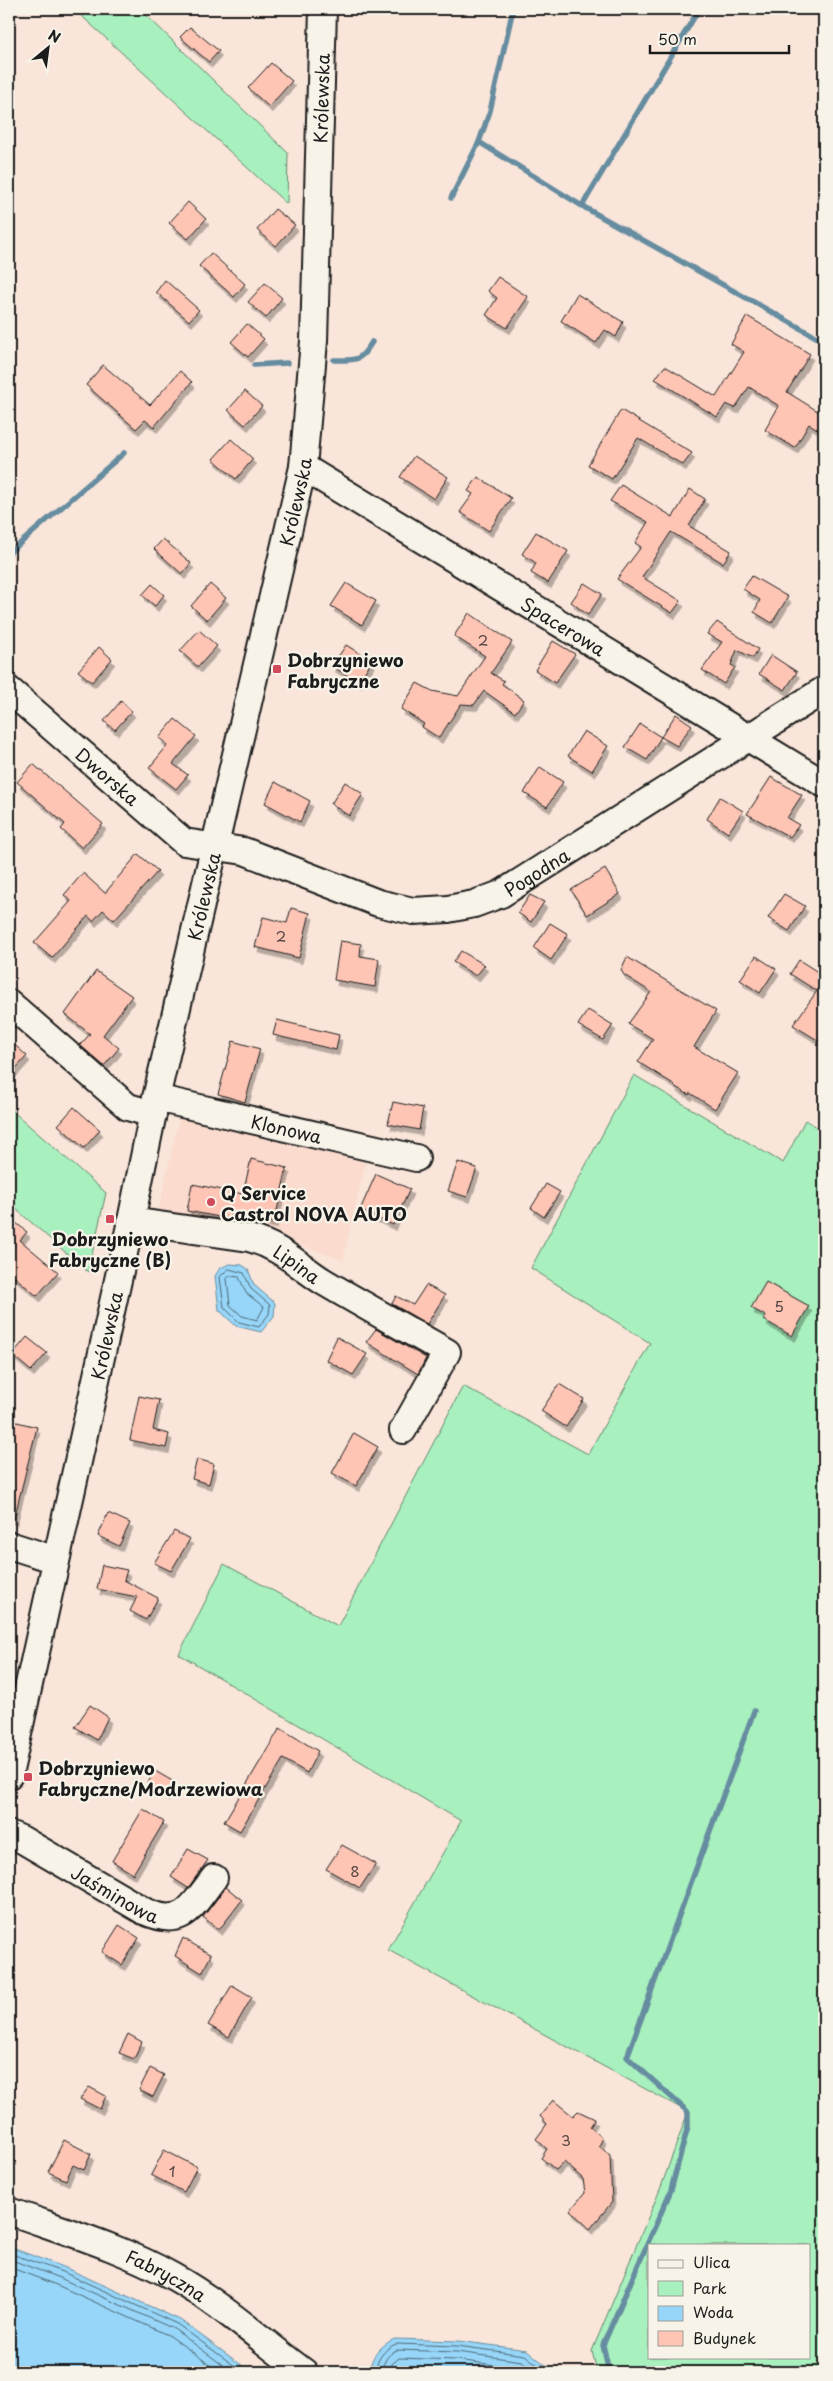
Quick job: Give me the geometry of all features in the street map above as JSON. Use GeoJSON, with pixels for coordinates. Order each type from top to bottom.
{"type":"FeatureCollection","features":[{"type":"Feature","properties":{"kind":"street","name":"Królewska"},"geometry":{"type":"LineString","coordinates":[[9,1775],[131,1221],[154,1106],[303,467],[314,341],[322,9]]}},
{"type":"Feature","properties":{"kind":"street","name":"Spacerowa"},"geometry":{"type":"LineString","coordinates":[[303,467],[824,784]]}},
{"type":"Feature","properties":{"kind":"street","name":"Dworska"},"geometry":{"type":"LineString","coordinates":[[9,690],[184,842],[214,848]]}},
{"type":"Feature","properties":{"kind":"street","name":"Pogodna"},"geometry":{"type":"LineString","coordinates":[[214,848],[244,850],[378,903],[413,911],[448,909],[474,904],[501,894],[749,740],[824,690]]}},
{"type":"Feature","properties":{"kind":"street","name":"Klonowa"},"geometry":{"type":"LineString","coordinates":[[9,1003],[128,1107],[154,1106],[416,1158]]}},
{"type":"Feature","properties":{"kind":"street","name":"Lipina"},"geometry":{"type":"LineString","coordinates":[[131,1221],[266,1242],[277,1247],[309,1272],[350,1298],[447,1352],[403,1430]]}},
{"type":"Feature","properties":{"kind":"street"},"geometry":{"type":"LineString","coordinates":[[9,1545],[56,1560]]}},
{"type":"Feature","properties":{"kind":"street","name":"Jaśminowa"},"geometry":{"type":"LineString","coordinates":[[9,1834],[22,1839],[159,1918],[169,1920],[180,1916],[191,1908],[214,1878]]}},
{"type":"Feature","properties":{"kind":"street","name":"Fabryczna"},"geometry":{"type":"LineString","coordinates":[[9,2211],[126,2252],[173,2277],[236,2320],[304,2372]]}},
{"type":"Feature","properties":{"kind":"shaded area"},"geometry":{"type":"Polygon","coordinates":[[[181,1110],[367,1155],[343,1260],[282,1239],[157,1217],[181,1110]]]}},
{"type":"Feature","properties":{"kind":"green space"},"geometry":{"type":"Polygon","coordinates":[[[74,9],[140,9],[288,153],[287,204],[74,9]]]}},
{"type":"Feature","properties":{"kind":"green space"},"geometry":{"type":"Polygon","coordinates":[[[634,1075],[783,1163],[805,1120],[824,1131],[824,2372],[597,2372],[592,2351],[661,2187],[688,2112],[388,1950],[461,1821],[179,1654],[224,1564],[338,1626],[463,1386],[588,1454],[650,1343],[531,1268],[634,1075]]]}},
{"type":"Feature","properties":{"kind":"green space"},"geometry":{"type":"Polygon","coordinates":[[[9,1108],[106,1193],[88,1272],[9,1203],[9,1108]]]}},
{"type":"Feature","properties":{"kind":"water"},"geometry":{"type":"Polygon","coordinates":[[[230,1264],[242,1265],[248,1269],[254,1285],[275,1303],[274,1316],[261,1332],[236,1326],[219,1310],[215,1276],[220,1268],[230,1264]]]}},
{"type":"Feature","properties":{"kind":"water"},"geometry":{"type":"Polygon","coordinates":[[[9,2247],[66,2268],[180,2320],[251,2372],[9,2372],[9,2247]]]}},
{"type":"Feature","properties":{"kind":"water"},"geometry":{"type":"Polygon","coordinates":[[[395,2339],[458,2341],[527,2350],[554,2372],[370,2372],[370,2367],[377,2352],[385,2344],[395,2339]]]}},
{"type":"Feature","properties":{"kind":"building"},"geometry":{"type":"Polygon","coordinates":[[[190,27],[219,51],[209,62],[180,37],[190,27]]]}},
{"type":"Feature","properties":{"kind":"building"},"geometry":{"type":"Polygon","coordinates":[[[271,63],[292,81],[269,107],[248,88],[271,63]]]}},
{"type":"Feature","properties":{"kind":"building"},"geometry":{"type":"Polygon","coordinates":[[[188,202],[206,219],[188,239],[169,223],[188,202]]]}},
{"type":"Feature","properties":{"kind":"building"},"geometry":{"type":"Polygon","coordinates":[[[275,209],[295,225],[276,246],[257,230],[275,209]]]}},
{"type":"Feature","properties":{"kind":"building"},"geometry":{"type":"Polygon","coordinates":[[[211,253],[245,284],[234,297],[199,266],[211,253]]]}},
{"type":"Feature","properties":{"kind":"building"},"geometry":{"type":"Polygon","coordinates":[[[498,277],[528,297],[507,328],[486,315],[497,298],[488,291],[498,277]]]}},
{"type":"Feature","properties":{"kind":"building"},"geometry":{"type":"Polygon","coordinates":[[[165,280],[199,310],[189,321],[156,292],[165,280]]]}},
{"type":"Feature","properties":{"kind":"building"},"geometry":{"type":"Polygon","coordinates":[[[265,283],[282,298],[266,318],[248,302],[265,283]]]}},
{"type":"Feature","properties":{"kind":"building"},"geometry":{"type":"Polygon","coordinates":[[[577,294],[623,322],[616,337],[605,330],[596,343],[561,321],[577,294]]]}},
{"type":"Feature","properties":{"kind":"building"},"geometry":{"type":"Polygon","coordinates":[[[747,316],[810,354],[787,392],[824,415],[824,433],[809,424],[795,448],[765,430],[779,406],[749,387],[735,408],[726,404],[717,417],[655,379],[665,366],[716,397],[744,352],[731,344],[747,316]]]}},
{"type":"Feature","properties":{"kind":"building"},"geometry":{"type":"Polygon","coordinates":[[[247,324],[264,339],[248,357],[231,342],[247,324]]]}},
{"type":"Feature","properties":{"kind":"building"},"geometry":{"type":"Polygon","coordinates":[[[103,365],[150,405],[180,371],[192,382],[154,427],[145,420],[136,429],[86,385],[103,365]]]}},
{"type":"Feature","properties":{"kind":"building"},"geometry":{"type":"Polygon","coordinates":[[[245,391],[262,406],[245,425],[228,410],[245,391]]]}},
{"type":"Feature","properties":{"kind":"building"},"geometry":{"type":"Polygon","coordinates":[[[621,410],[692,453],[683,465],[638,438],[612,479],[588,465],[621,410]]]}},
{"type":"Feature","properties":{"kind":"building"},"geometry":{"type":"Polygon","coordinates":[[[231,439],[253,459],[236,479],[213,459],[231,439]]]}},
{"type":"Feature","properties":{"kind":"building"},"geometry":{"type":"Polygon","coordinates":[[[414,456],[448,477],[434,499],[400,477],[414,456]]]}},
{"type":"Feature","properties":{"kind":"building"},"geometry":{"type":"Polygon","coordinates":[[[478,477],[511,498],[489,531],[460,512],[473,494],[468,491],[478,477]]]}},
{"type":"Feature","properties":{"kind":"building"},"geometry":{"type":"Polygon","coordinates":[[[621,485],[673,517],[690,489],[705,499],[689,526],[731,551],[723,563],[671,532],[642,577],[681,601],[672,613],[617,579],[641,547],[635,543],[648,522],[610,501],[621,485]]]}},
{"type":"Feature","properties":{"kind":"building"},"geometry":{"type":"Polygon","coordinates":[[[536,532],[568,551],[548,583],[531,573],[536,563],[522,554],[536,532]]]}},
{"type":"Feature","properties":{"kind":"building"},"geometry":{"type":"Polygon","coordinates":[[[163,539],[191,563],[182,574],[154,549],[163,539]]]}},
{"type":"Feature","properties":{"kind":"building"},"geometry":{"type":"Polygon","coordinates":[[[752,576],[788,597],[772,623],[754,612],[760,600],[743,589],[752,576]]]}},
{"type":"Feature","properties":{"kind":"building"},"geometry":{"type":"Polygon","coordinates":[[[346,583],[376,601],[362,625],[331,606],[346,583]]]}},
{"type":"Feature","properties":{"kind":"building"},"geometry":{"type":"Polygon","coordinates":[[[584,583],[602,594],[588,615],[571,602],[584,583]]]}},
{"type":"Feature","properties":{"kind":"building"},"geometry":{"type":"Polygon","coordinates":[[[152,584],[164,595],[155,606],[142,595],[152,584]]]}},
{"type":"Feature","properties":{"kind":"building"},"geometry":{"type":"Polygon","coordinates":[[[210,584],[226,598],[207,620],[191,606],[210,584]]]}},
{"type":"Feature","properties":{"kind":"building"},"geometry":{"type":"Polygon","coordinates":[[[469,613],[512,642],[491,673],[504,681],[502,684],[524,700],[515,713],[484,691],[474,705],[461,704],[439,738],[422,727],[424,724],[401,709],[417,683],[432,691],[458,696],[485,656],[454,636],[469,613]]]}},
{"type":"Feature","properties":{"kind":"building"},"geometry":{"type":"Polygon","coordinates":[[[717,622],[758,649],[753,658],[737,650],[731,665],[735,667],[724,684],[702,670],[722,642],[707,634],[717,622]]]}},
{"type":"Feature","properties":{"kind":"building"},"geometry":{"type":"Polygon","coordinates":[[[199,630],[217,646],[198,667],[180,651],[199,630]]]}},
{"type":"Feature","properties":{"kind":"building"},"geometry":{"type":"Polygon","coordinates":[[[553,641],[575,654],[555,683],[535,670],[553,641]]]}},
{"type":"Feature","properties":{"kind":"building"},"geometry":{"type":"Polygon","coordinates":[[[346,645],[372,661],[358,682],[332,666],[346,645]]]}},
{"type":"Feature","properties":{"kind":"building"},"geometry":{"type":"Polygon","coordinates":[[[99,647],[112,659],[92,682],[78,671],[99,647]]]}},
{"type":"Feature","properties":{"kind":"building"},"geometry":{"type":"Polygon","coordinates":[[[771,655],[797,672],[785,690],[759,674],[771,655]]]}},
{"type":"Feature","properties":{"kind":"building"},"geometry":{"type":"Polygon","coordinates":[[[121,701],[132,711],[115,730],[104,721],[121,701]]]}},
{"type":"Feature","properties":{"kind":"building"},"geometry":{"type":"Polygon","coordinates":[[[676,714],[692,725],[677,746],[661,737],[676,714]]]}},
{"type":"Feature","properties":{"kind":"building"},"geometry":{"type":"Polygon","coordinates":[[[175,719],[196,736],[173,764],[188,775],[176,789],[149,768],[168,745],[159,738],[175,719]]]}},
{"type":"Feature","properties":{"kind":"building"},"geometry":{"type":"Polygon","coordinates":[[[640,724],[661,737],[647,760],[625,747],[640,724]]]}},
{"type":"Feature","properties":{"kind":"building"},"geometry":{"type":"Polygon","coordinates":[[[584,731],[608,746],[592,771],[568,756],[584,731]]]}},
{"type":"Feature","properties":{"kind":"building"},"geometry":{"type":"Polygon","coordinates":[[[33,764],[103,824],[82,848],[61,829],[65,824],[17,782],[33,764]]]}},
{"type":"Feature","properties":{"kind":"building"},"geometry":{"type":"Polygon","coordinates":[[[540,767],[563,782],[547,807],[524,793],[540,767]]]}},
{"type":"Feature","properties":{"kind":"building"},"geometry":{"type":"Polygon","coordinates":[[[771,777],[802,795],[787,818],[799,825],[790,837],[747,814],[771,777]]]}},
{"type":"Feature","properties":{"kind":"building"},"geometry":{"type":"Polygon","coordinates":[[[275,782],[310,801],[300,822],[265,803],[275,782]]]}},
{"type":"Feature","properties":{"kind":"building"},"geometry":{"type":"Polygon","coordinates":[[[345,782],[363,794],[349,816],[331,804],[345,782]]]}},
{"type":"Feature","properties":{"kind":"building"},"geometry":{"type":"Polygon","coordinates":[[[720,797],[743,811],[728,833],[707,819],[720,797]]]}},
{"type":"Feature","properties":{"kind":"building"},"geometry":{"type":"Polygon","coordinates":[[[138,854],[158,871],[114,920],[103,910],[93,921],[88,916],[52,958],[34,943],[71,901],[64,895],[83,873],[105,893],[138,854]]]}},
{"type":"Feature","properties":{"kind":"building"},"geometry":{"type":"Polygon","coordinates":[[[605,869],[620,894],[587,915],[571,890],[605,869]]]}},
{"type":"Feature","properties":{"kind":"building"},"geometry":{"type":"Polygon","coordinates":[[[784,894],[805,906],[789,931],[768,918],[784,894]]]}},
{"type":"Feature","properties":{"kind":"building"},"geometry":{"type":"Polygon","coordinates":[[[530,895],[544,902],[531,922],[518,913],[530,895]]]}},
{"type":"Feature","properties":{"kind":"building"},"geometry":{"type":"Polygon","coordinates":[[[291,908],[310,913],[299,958],[255,947],[263,917],[287,923],[291,908]]]}},
{"type":"Feature","properties":{"kind":"building"},"geometry":{"type":"Polygon","coordinates":[[[550,923],[568,934],[551,960],[534,948],[550,923]]]}},
{"type":"Feature","properties":{"kind":"building"},"geometry":{"type":"Polygon","coordinates":[[[340,941],[361,944],[360,956],[379,959],[375,987],[334,980],[340,941]]]}},
{"type":"Feature","properties":{"kind":"building"},"geometry":{"type":"Polygon","coordinates":[[[461,951],[485,965],[476,976],[453,962],[461,951]]]}},
{"type":"Feature","properties":{"kind":"building"},"geometry":{"type":"Polygon","coordinates":[[[756,956],[776,969],[760,993],[740,980],[756,956]]]}},
{"type":"Feature","properties":{"kind":"building"},"geometry":{"type":"Polygon","coordinates":[[[627,957],[716,1011],[694,1047],[738,1073],[715,1109],[690,1093],[689,1095],[674,1086],[638,1062],[653,1039],[628,1024],[651,992],[624,975],[621,970],[627,957]]]}},
{"type":"Feature","properties":{"kind":"building"},"geometry":{"type":"Polygon","coordinates":[[[799,960],[824,976],[824,1044],[793,1025],[817,991],[790,974],[799,960]]]}},
{"type":"Feature","properties":{"kind":"building"},"geometry":{"type":"Polygon","coordinates":[[[96,971],[132,996],[103,1035],[119,1048],[104,1066],[80,1045],[90,1034],[65,1014],[96,971]]]}},
{"type":"Feature","properties":{"kind":"building"},"geometry":{"type":"Polygon","coordinates":[[[588,1010],[613,1025],[603,1040],[578,1025],[588,1010]]]}},
{"type":"Feature","properties":{"kind":"building"},"geometry":{"type":"Polygon","coordinates":[[[277,1020],[339,1035],[336,1050],[273,1035],[277,1020]]]}},
{"type":"Feature","properties":{"kind":"building"},"geometry":{"type":"Polygon","coordinates":[[[9,1040],[27,1056],[9,1076],[9,1040]]]}},
{"type":"Feature","properties":{"kind":"building"},"geometry":{"type":"Polygon","coordinates":[[[233,1041],[260,1049],[245,1102],[218,1094],[233,1041]]]}},
{"type":"Feature","properties":{"kind":"building"},"geometry":{"type":"Polygon","coordinates":[[[393,1102],[423,1108],[419,1130],[388,1124],[393,1102]]]}},
{"type":"Feature","properties":{"kind":"building"},"geometry":{"type":"Polygon","coordinates":[[[74,1107],[100,1130],[84,1148],[58,1125],[74,1107]]]}},
{"type":"Feature","properties":{"kind":"building"},"geometry":{"type":"Polygon","coordinates":[[[251,1159],[287,1168],[274,1223],[231,1212],[230,1219],[187,1211],[192,1184],[243,1194],[251,1159]]]}},
{"type":"Feature","properties":{"kind":"building"},"geometry":{"type":"Polygon","coordinates":[[[458,1162],[477,1168],[467,1197],[448,1191],[458,1162]]]}},
{"type":"Feature","properties":{"kind":"building"},"geometry":{"type":"Polygon","coordinates":[[[376,1174],[410,1189],[393,1225],[360,1210],[376,1174]]]}},
{"type":"Feature","properties":{"kind":"building"},"geometry":{"type":"Polygon","coordinates":[[[546,1184],[560,1192],[544,1217],[531,1208],[546,1184]]]}},
{"type":"Feature","properties":{"kind":"building"},"geometry":{"type":"Polygon","coordinates":[[[9,1217],[27,1232],[20,1240],[58,1272],[37,1296],[9,1272],[9,1217]]]}},
{"type":"Feature","properties":{"kind":"building"},"geometry":{"type":"Polygon","coordinates":[[[766,1282],[809,1306],[792,1336],[764,1320],[766,1316],[751,1308],[766,1282]]]}},
{"type":"Feature","properties":{"kind":"building"},"geometry":{"type":"Polygon","coordinates":[[[426,1285],[445,1295],[427,1324],[392,1304],[396,1296],[413,1305],[426,1285]]]}},
{"type":"Feature","properties":{"kind":"building"},"geometry":{"type":"Polygon","coordinates":[[[376,1329],[426,1358],[418,1374],[366,1342],[376,1329]]]}},
{"type":"Feature","properties":{"kind":"building"},"geometry":{"type":"Polygon","coordinates":[[[27,1337],[47,1353],[31,1371],[12,1355],[27,1337]]]}},
{"type":"Feature","properties":{"kind":"building"},"geometry":{"type":"Polygon","coordinates":[[[337,1337],[367,1354],[353,1375],[326,1360],[337,1337]]]}},
{"type":"Feature","properties":{"kind":"building"},"geometry":{"type":"Polygon","coordinates":[[[559,1384],[584,1399],[566,1427],[541,1411],[559,1384]]]}},
{"type":"Feature","properties":{"kind":"building"},"geometry":{"type":"Polygon","coordinates":[[[139,1396],[159,1400],[153,1430],[169,1434],[166,1448],[130,1440],[139,1396]]]}},
{"type":"Feature","properties":{"kind":"building"},"geometry":{"type":"Polygon","coordinates":[[[9,1420],[37,1427],[14,1519],[9,1518],[9,1420]]]}},
{"type":"Feature","properties":{"kind":"building"},"geometry":{"type":"Polygon","coordinates":[[[354,1433],[378,1447],[356,1486],[332,1473],[354,1433]]]}},
{"type":"Feature","properties":{"kind":"building"},"geometry":{"type":"Polygon","coordinates":[[[197,1459],[214,1464],[209,1484],[192,1479],[197,1459]]]}},
{"type":"Feature","properties":{"kind":"building"},"geometry":{"type":"Polygon","coordinates":[[[108,1513],[130,1523],[119,1546],[98,1536],[108,1513]]]}},
{"type":"Feature","properties":{"kind":"building"},"geometry":{"type":"Polygon","coordinates":[[[174,1531],[190,1539],[171,1571],[154,1563],[174,1531]]]}},
{"type":"Feature","properties":{"kind":"building"},"geometry":{"type":"Polygon","coordinates":[[[102,1565],[127,1570],[124,1580],[158,1598],[146,1620],[130,1611],[137,1597],[97,1589],[102,1565]]]}},
{"type":"Feature","properties":{"kind":"building"},"geometry":{"type":"Polygon","coordinates":[[[90,1705],[108,1717],[97,1740],[75,1727],[90,1705]]]}},
{"type":"Feature","properties":{"kind":"building"},"geometry":{"type":"Polygon","coordinates":[[[280,1728],[318,1751],[307,1773],[283,1759],[240,1831],[224,1822],[280,1728]]]}},
{"type":"Feature","properties":{"kind":"building"},"geometry":{"type":"Polygon","coordinates":[[[155,1771],[174,1782],[166,1796],[147,1784],[155,1771]]]}},
{"type":"Feature","properties":{"kind":"building"},"geometry":{"type":"Polygon","coordinates":[[[143,1809],[164,1822],[133,1874],[112,1861],[143,1809]]]}},
{"type":"Feature","properties":{"kind":"building"},"geometry":{"type":"Polygon","coordinates":[[[342,1845],[376,1864],[360,1888],[326,1869],[342,1845]]]}},
{"type":"Feature","properties":{"kind":"building"},"geometry":{"type":"Polygon","coordinates":[[[188,1849],[208,1860],[188,1888],[171,1877],[188,1849]]]}},
{"type":"Feature","properties":{"kind":"building"},"geometry":{"type":"Polygon","coordinates":[[[226,1887],[242,1900],[219,1930],[203,1917],[226,1887]]]}},
{"type":"Feature","properties":{"kind":"building"},"geometry":{"type":"Polygon","coordinates":[[[119,1925],[139,1938],[122,1965],[102,1952],[119,1925]]]}},
{"type":"Feature","properties":{"kind":"building"},"geometry":{"type":"Polygon","coordinates":[[[183,1938],[211,1955],[202,1973],[175,1956],[183,1938]]]}},
{"type":"Feature","properties":{"kind":"building"},"geometry":{"type":"Polygon","coordinates":[[[232,1985],[252,1997],[229,2037],[208,2025],[232,1985]]]}},
{"type":"Feature","properties":{"kind":"building"},"geometry":{"type":"Polygon","coordinates":[[[128,2034],[142,2042],[134,2059],[119,2053],[128,2034]]]}},
{"type":"Feature","properties":{"kind":"building"},"geometry":{"type":"Polygon","coordinates":[[[150,2068],[164,2075],[153,2097],[139,2090],[150,2068]]]}},
{"type":"Feature","properties":{"kind":"building"},"geometry":{"type":"Polygon","coordinates":[[[89,2087],[106,2096],[100,2109],[80,2099],[89,2087]]]}},
{"type":"Feature","properties":{"kind":"building"},"geometry":{"type":"Polygon","coordinates":[[[553,2100],[573,2116],[578,2111],[595,2119],[590,2127],[603,2138],[599,2146],[610,2155],[612,2202],[590,2229],[570,2210],[585,2193],[583,2179],[564,2162],[556,2170],[541,2158],[547,2149],[536,2139],[547,2124],[540,2116],[553,2100]]]}},
{"type":"Feature","properties":{"kind":"building"},"geometry":{"type":"Polygon","coordinates":[[[64,2140],[91,2154],[84,2170],[73,2165],[66,2180],[48,2172],[64,2140]]]}},
{"type":"Feature","properties":{"kind":"building"},"geometry":{"type":"Polygon","coordinates":[[[164,2150],[197,2167],[184,2192],[151,2175],[164,2150]]]}},
{"type":"Feature","properties":{"kind":"waterway"},"geometry":{"type":"LineString","coordinates":[[451,198],[479,142],[490,111],[513,9]]}},
{"type":"Feature","properties":{"kind":"waterway"},"geometry":{"type":"LineString","coordinates":[[582,206],[699,9]]}},
{"type":"Feature","properties":{"kind":"waterway"},"geometry":{"type":"LineString","coordinates":[[479,142],[582,206],[818,338]]}},
{"type":"Feature","properties":{"kind":"waterway"},"geometry":{"type":"LineString","coordinates":[[334,360],[353,360],[361,356],[372,342]]}},
{"type":"Feature","properties":{"kind":"waterway"},"geometry":{"type":"LineString","coordinates":[[254,365],[287,363]]}},
{"type":"Feature","properties":{"kind":"waterway"},"geometry":{"type":"LineString","coordinates":[[9,553],[124,453]]}},
{"type":"Feature","properties":{"kind":"waterway"},"geometry":{"type":"LineString","coordinates":[[609,2372],[603,2345],[671,2190],[688,2126],[688,2112],[627,2057],[754,1711]]}},
{"type":"Feature","properties":{"kind":"place","name":"Dobrzyniewo Fabryczne"},"geometry":{"type":"Point","coordinates":[277,669]}},
{"type":"Feature","properties":{"kind":"place","name":"Q Service Castrol NOVA AUTO"},"geometry":{"type":"Point","coordinates":[211,1202]}},
{"type":"Feature","properties":{"kind":"place","name":"Dobrzyniewo Fabryczne (B)"},"geometry":{"type":"Point","coordinates":[110,1219]}},
{"type":"Feature","properties":{"kind":"place","name":"Dobrzyniewo Fabryczne/Modrzewiowa"},"geometry":{"type":"Point","coordinates":[28,1777]}}]}
